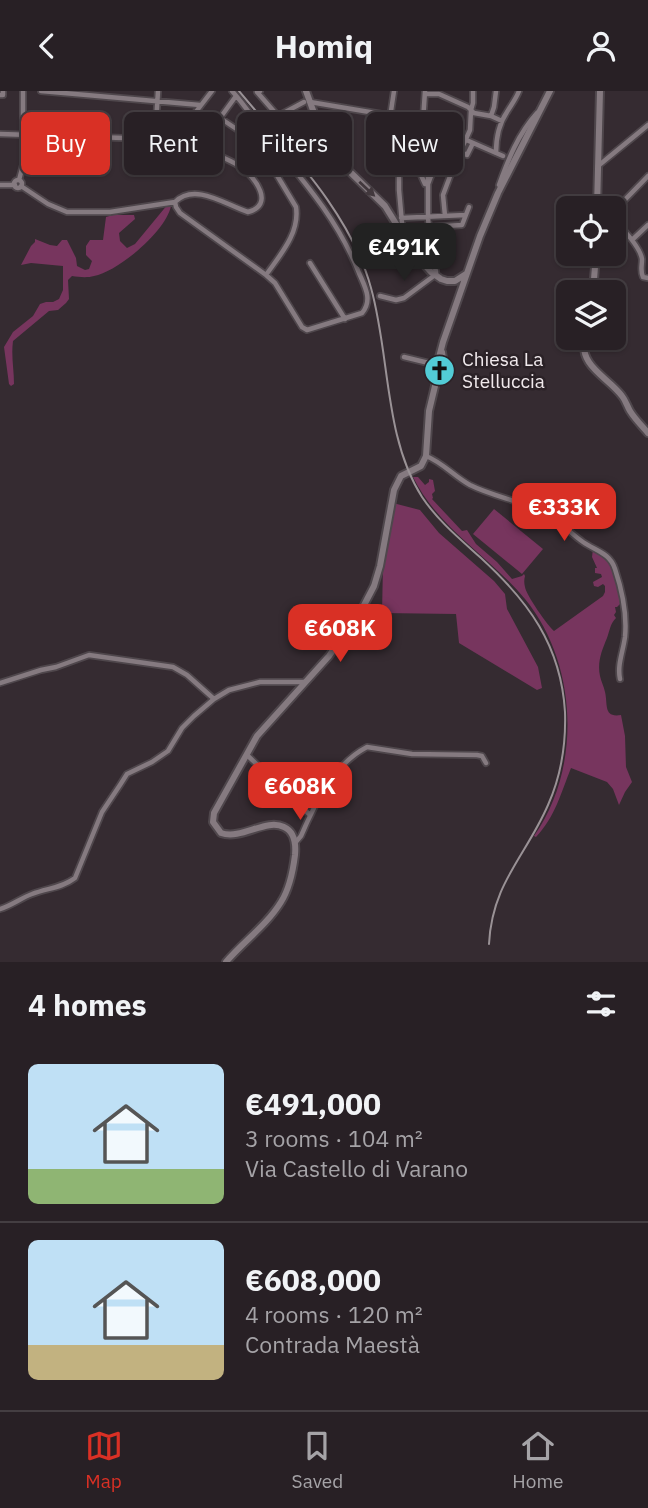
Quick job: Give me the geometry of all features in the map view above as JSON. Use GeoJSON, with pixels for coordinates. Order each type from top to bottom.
{"type":"FeatureCollection","features":[{"type":"Feature","properties":{"kind":"street"},"geometry":{"type":"LineString","coordinates":[[23,91],[23,112]]}},
{"type":"Feature","properties":{"kind":"street"},"geometry":{"type":"LineString","coordinates":[[41,91],[200,105]]}},
{"type":"Feature","properties":{"kind":"street"},"geometry":{"type":"LineString","coordinates":[[156,112],[158,91]]}},
{"type":"Feature","properties":{"kind":"street"},"geometry":{"type":"LineString","coordinates":[[196,112],[212,91]]}},
{"type":"Feature","properties":{"kind":"street"},"geometry":{"type":"LineString","coordinates":[[260,91],[257,92],[278,116],[307,102],[375,112]]}},
{"type":"Feature","properties":{"kind":"street"},"geometry":{"type":"LineString","coordinates":[[306,91],[307,102],[318,124],[347,169],[385,206],[403,235]]}},
{"type":"Feature","properties":{"kind":"street"},"geometry":{"type":"LineString","coordinates":[[389,112],[394,91]]}},
{"type":"Feature","properties":{"kind":"street"},"geometry":{"type":"LineString","coordinates":[[463,146],[470,130],[473,91]]}},
{"type":"Feature","properties":{"kind":"street"},"geometry":{"type":"LineString","coordinates":[[491,116],[496,91]]}},
{"type":"Feature","properties":{"kind":"street"},"geometry":{"type":"LineString","coordinates":[[496,153],[502,121],[519,91]]}},
{"type":"Feature","properties":{"kind":"street"},"geometry":{"type":"LineString","coordinates":[[226,962],[282,901],[293,873],[295,843],[289,829],[282,825],[228,835],[220,833],[213,822],[214,813],[264,727],[345,635],[362,609],[378,576],[398,480],[421,466],[426,456],[429,411],[437,365],[461,291],[488,215],[550,91]]}},
{"type":"Feature","properties":{"kind":"street"},"geometry":{"type":"LineString","coordinates":[[597,196],[600,91]]}},
{"type":"Feature","properties":{"kind":"street"},"geometry":{"type":"LineString","coordinates":[[237,129],[220,118],[234,93],[249,112]]}},
{"type":"Feature","properties":{"kind":"street"},"geometry":{"type":"LineString","coordinates":[[424,112],[425,93],[439,94],[468,107],[474,113],[502,121]]}},
{"type":"Feature","properties":{"kind":"street"},"geometry":{"type":"LineString","coordinates":[[498,193],[506,157],[538,112]]}},
{"type":"Feature","properties":{"kind":"street"},"geometry":{"type":"LineString","coordinates":[[598,166],[648,125]]}},
{"type":"Feature","properties":{"kind":"street"},"geometry":{"type":"LineString","coordinates":[[0,134],[21,135]]}},
{"type":"Feature","properties":{"kind":"street"},"geometry":{"type":"LineString","coordinates":[[463,139],[506,157]]}},
{"type":"Feature","properties":{"kind":"street"},"geometry":{"type":"LineString","coordinates":[[463,153],[467,155],[473,143]]}},
{"type":"Feature","properties":{"kind":"street"},"geometry":{"type":"LineString","coordinates":[[0,187],[21,187],[48,205],[67,212],[110,212],[175,202],[186,194],[203,194],[247,212],[254,211],[261,203],[262,195],[251,177],[240,166],[223,158]]}},
{"type":"Feature","properties":{"kind":"street"},"geometry":{"type":"LineString","coordinates":[[21,172],[21,187]]}},
{"type":"Feature","properties":{"kind":"street"},"geometry":{"type":"LineString","coordinates":[[266,275],[291,238],[297,214],[296,207],[277,175]]}},
{"type":"Feature","properties":{"kind":"street"},"geometry":{"type":"LineString","coordinates":[[175,202],[187,220],[275,283],[302,327],[307,330],[362,313],[368,303],[367,291],[355,262],[326,209],[299,175]]}},
{"type":"Feature","properties":{"kind":"street"},"geometry":{"type":"LineString","coordinates":[[399,175],[403,235],[408,247],[435,275],[447,281],[455,281],[468,272]]}},
{"type":"Feature","properties":{"kind":"street"},"geometry":{"type":"LineString","coordinates":[[421,175],[427,187]]}},
{"type":"Feature","properties":{"kind":"street"},"geometry":{"type":"LineString","coordinates":[[428,175],[431,258],[435,275]]}},
{"type":"Feature","properties":{"kind":"street"},"geometry":{"type":"LineString","coordinates":[[427,187],[432,175]]}},
{"type":"Feature","properties":{"kind":"street"},"geometry":{"type":"LineString","coordinates":[[445,216],[443,195],[450,175]]}},
{"type":"Feature","properties":{"kind":"street"},"geometry":{"type":"LineString","coordinates":[[626,199],[648,176]]}},
{"type":"Feature","properties":{"kind":"street"},"geometry":{"type":"LineString","coordinates":[[12,185],[19,180]]}},
{"type":"Feature","properties":{"kind":"street"},"geometry":{"type":"LineString","coordinates":[[429,227],[462,225],[469,207]]}},
{"type":"Feature","properties":{"kind":"street"},"geometry":{"type":"LineString","coordinates":[[401,218],[465,215]]}},
{"type":"Feature","properties":{"kind":"street"},"geometry":{"type":"LineString","coordinates":[[632,240],[648,225]]}},
{"type":"Feature","properties":{"kind":"street"},"geometry":{"type":"LineString","coordinates":[[626,233],[641,255],[641,275],[648,278]]}},
{"type":"Feature","properties":{"kind":"street"},"geometry":{"type":"LineString","coordinates":[[310,263],[345,319]]}},
{"type":"Feature","properties":{"kind":"street"},"geometry":{"type":"LineString","coordinates":[[380,296],[396,300],[404,298],[435,275]]}},
{"type":"Feature","properties":{"kind":"street"},"geometry":{"type":"LineString","coordinates":[[455,281],[461,291]]}},
{"type":"Feature","properties":{"kind":"street"},"geometry":{"type":"LineString","coordinates":[[435,386],[444,366],[441,349]]}},
{"type":"Feature","properties":{"kind":"street"},"geometry":{"type":"LineString","coordinates":[[584,350],[593,369],[612,384],[648,433]]}},
{"type":"Feature","properties":{"kind":"street"},"geometry":{"type":"LineString","coordinates":[[404,357],[437,365]]}},
{"type":"Feature","properties":{"kind":"street"},"geometry":{"type":"LineString","coordinates":[[426,456],[467,484],[544,512],[585,544],[611,560],[624,610],[625,637],[619,666],[620,680]]}},
{"type":"Feature","properties":{"kind":"street"},"geometry":{"type":"LineString","coordinates":[[0,683],[89,655],[173,667],[187,675],[214,699]]}},
{"type":"Feature","properties":{"kind":"street"},"geometry":{"type":"LineString","coordinates":[[0,909],[75,878],[102,812],[127,774],[168,751],[182,728],[214,699],[229,690],[260,682],[306,682]]}},
{"type":"Feature","properties":{"kind":"street"},"geometry":{"type":"LineString","coordinates":[[295,843],[324,788],[351,759],[367,747],[412,754],[477,755],[482,756],[486,763]]}},
{"type":"Feature","properties":{"kind":"street"},"geometry":{"type":"LineString","coordinates":[[246,754],[310,815]]}},
{"type":"Feature","properties":{"kind":"shaded area"},"geometry":{"type":"Polygon","coordinates":[[[168,204],[171,206],[160,227],[140,248],[104,273],[89,277],[72,276],[68,280],[69,299],[66,303],[58,310],[49,311],[13,341],[14,384],[11,386],[4,347],[13,332],[33,316],[40,304],[59,299],[63,290],[63,266],[31,263],[21,265],[35,239],[57,246],[62,240],[67,240],[77,266],[89,269],[92,261],[86,255],[86,246],[90,240],[103,240],[106,217],[134,215],[135,219],[119,233],[120,241],[127,248],[135,244],[168,204]]]}},
{"type":"Feature","properties":{"kind":"shaded area"},"geometry":{"type":"Polygon","coordinates":[[[413,477],[418,477],[425,485],[429,479],[433,480],[435,491],[432,499],[462,531],[467,530],[476,544],[512,579],[524,574],[529,597],[554,631],[605,592],[603,584],[594,586],[593,582],[602,577],[601,574],[595,573],[597,568],[592,557],[593,549],[610,563],[620,604],[615,607],[616,618],[602,652],[599,671],[609,712],[621,715],[626,767],[632,782],[619,805],[607,782],[571,768],[553,813],[543,829],[534,836],[550,809],[566,748],[564,685],[556,654],[543,625],[525,599],[436,512],[413,477]]]}},
{"type":"Feature","properties":{"kind":"shaded area"},"geometry":{"type":"Polygon","coordinates":[[[393,503],[420,510],[439,533],[505,594],[507,609],[538,667],[542,688],[537,690],[459,643],[456,614],[382,613],[383,565],[393,503]]]}},
{"type":"Feature","properties":{"kind":"shaded area"},"geometry":{"type":"Polygon","coordinates":[[[494,509],[543,549],[522,574],[473,534],[494,509]]]}},
{"type":"Feature","properties":{"kind":"railway"},"geometry":{"type":"LineString","coordinates":[[239,91],[316,183],[349,234],[362,260],[377,314],[394,423],[410,474],[422,497],[442,522],[498,574],[527,608],[549,645],[557,666],[565,712],[565,736],[559,771],[553,794],[496,904],[489,944]]}},
{"type":"Feature","properties":{"kind":"place","name":"Chiesa La Stelluccia"},"geometry":{"type":"Point","coordinates":[439,370]}}]}
